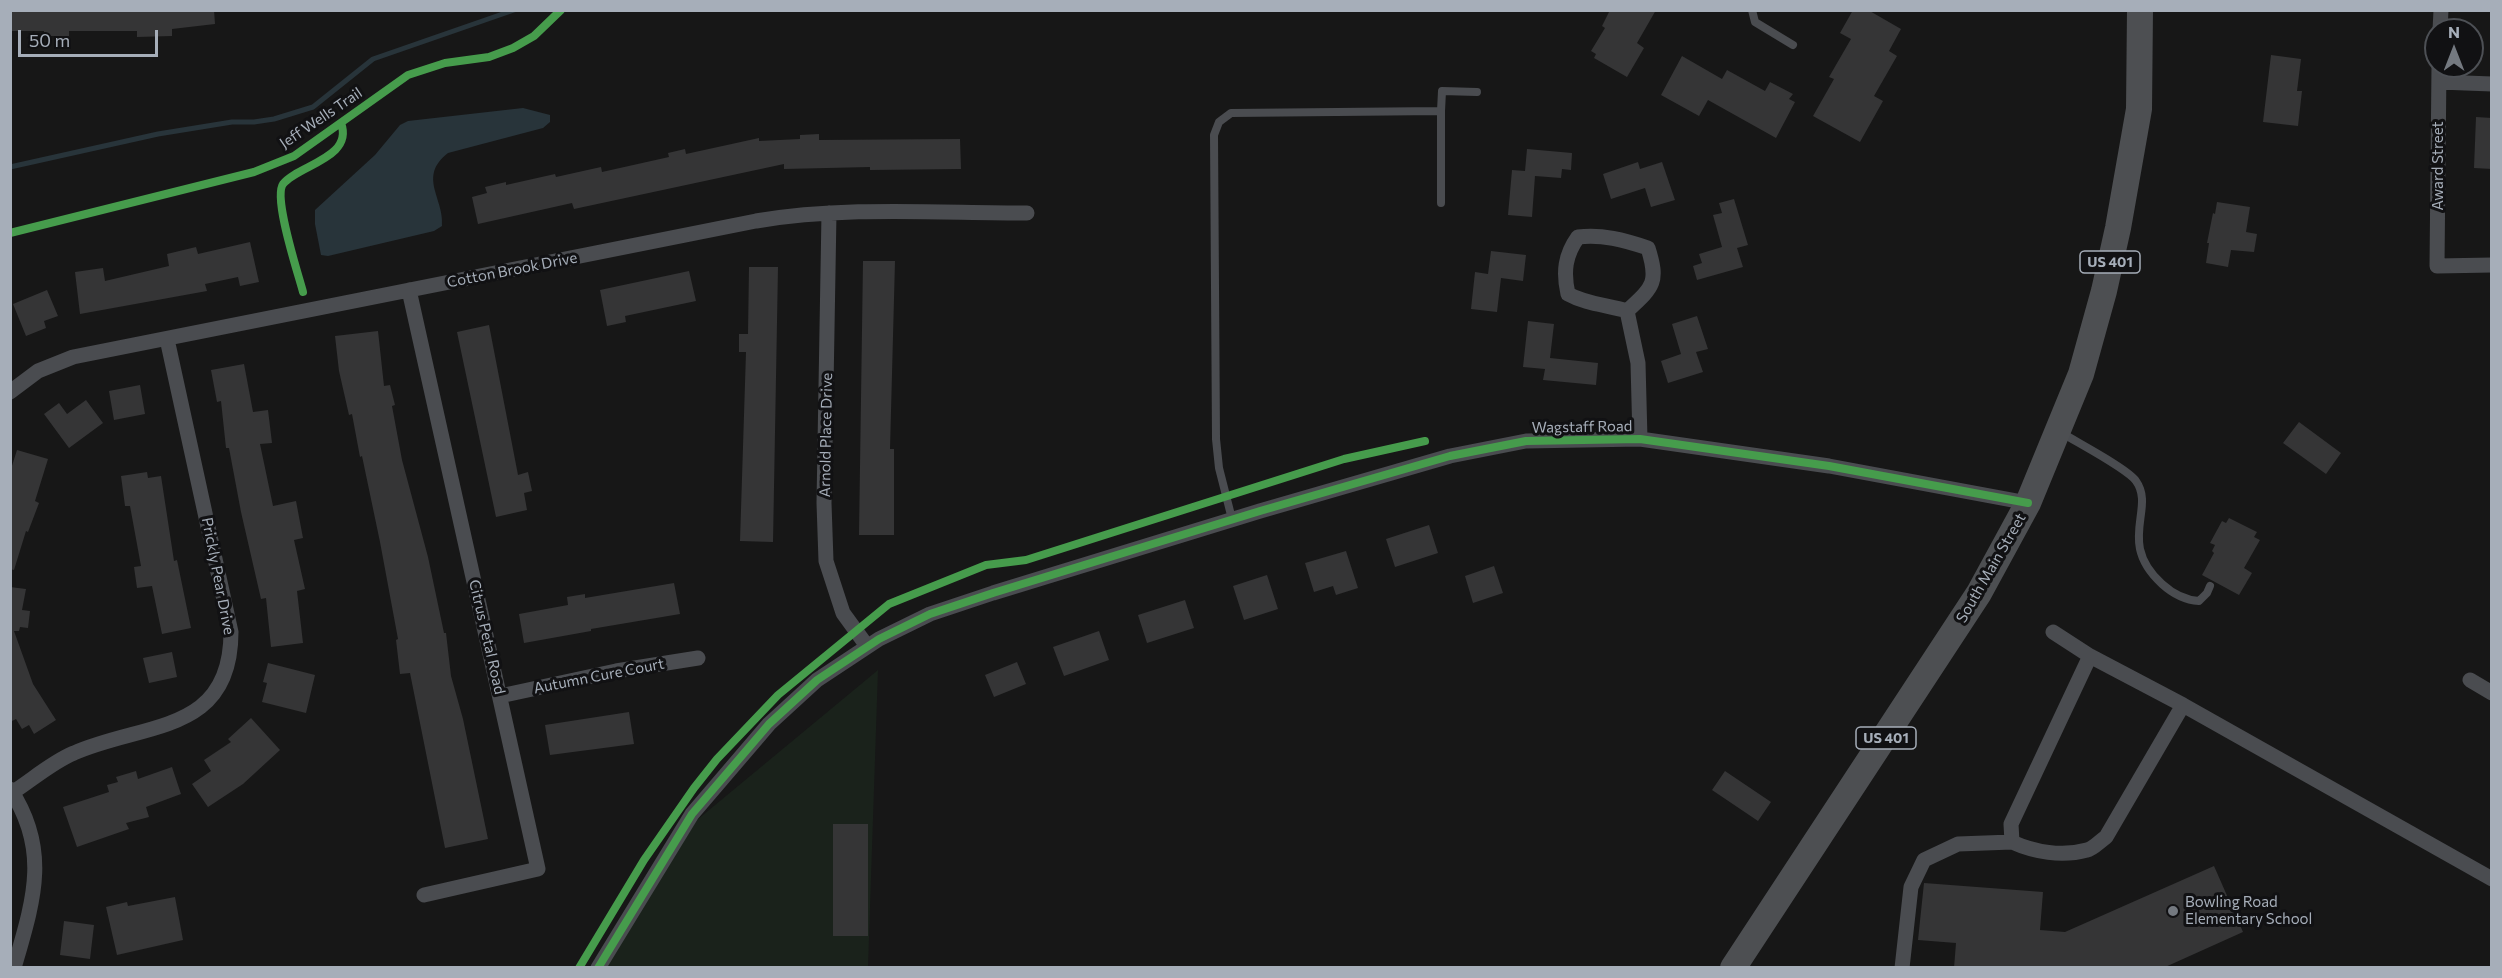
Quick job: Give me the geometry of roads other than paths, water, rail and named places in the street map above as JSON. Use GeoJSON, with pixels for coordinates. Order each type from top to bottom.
{"type":"FeatureCollection","features":[{"type":"Feature","properties":{"kind":"highway","name":"South Main Street"},"geometry":{"type":"LineString","coordinates":[[1733,968],[1979,594],[2028,503],[2081,374],[2104,291],[2118,228],[2139,109],[2140,10]]}},
{"type":"Feature","properties":{"kind":"street","name":"Award Street"},"geometry":{"type":"LineString","coordinates":[[2439,78],[2437,266],[2492,265]]}},
{"type":"Feature","properties":{"kind":"street"},"geometry":{"type":"LineString","coordinates":[[2439,82],[2492,84]]}},
{"type":"Feature","properties":{"kind":"street","name":"Arnold Place Drive"},"geometry":{"type":"LineString","coordinates":[[829,213],[824,503],[826,561],[843,613],[867,646]]}},
{"type":"Feature","properties":{"kind":"street","name":"Cotton Brook Drive"},"geometry":{"type":"LineString","coordinates":[[10,392],[39,371],[74,357],[795,214],[1027,213]]}},
{"type":"Feature","properties":{"kind":"street"},"geometry":{"type":"LineString","coordinates":[[1594,235],[1623,240],[1648,248],[1654,268],[1650,290],[1627,311],[1604,304],[1582,301],[1568,294],[1565,279],[1568,251],[1578,237],[1594,235]]}},
{"type":"Feature","properties":{"kind":"street","name":"Citrus Petal Road"},"geometry":{"type":"LineString","coordinates":[[409,290],[538,869],[424,895]]}},
{"type":"Feature","properties":{"kind":"street"},"geometry":{"type":"LineString","coordinates":[[1627,311],[1638,363],[1640,439]]}},
{"type":"Feature","properties":{"kind":"street","name":"Prickly Pear Drive"},"geometry":{"type":"LineString","coordinates":[[12,791],[72,753],[176,722],[201,707],[214,694],[225,674],[231,652],[231,632],[167,339]]}},
{"type":"Feature","properties":{"kind":"street","name":"Wagstaff Road"},"geometry":{"type":"LineString","coordinates":[[598,968],[692,814],[769,724],[818,680],[867,646],[930,614],[993,592],[1450,456],[1526,441],[1640,439],[1828,466],[2028,503]]}},
{"type":"Feature","properties":{"kind":"street"},"geometry":{"type":"LineString","coordinates":[[2052,632],[2090,656],[2183,705],[2492,879]]}},
{"type":"Feature","properties":{"kind":"street"},"geometry":{"type":"LineString","coordinates":[[2012,842],[2011,824],[2090,656]]}},
{"type":"Feature","properties":{"kind":"street","name":"Autumn Cure Court"},"geometry":{"type":"LineString","coordinates":[[500,696],[616,671],[698,658]]}},
{"type":"Feature","properties":{"kind":"street"},"geometry":{"type":"LineString","coordinates":[[2470,680],[2492,693]]}},
{"type":"Feature","properties":{"kind":"street"},"geometry":{"type":"LineString","coordinates":[[1902,968],[1911,887],[1924,860],[1958,844],[2012,842],[2028,849],[2059,853],[2088,850],[2106,837],[2183,705]]}},
{"type":"Feature","properties":{"kind":"street"},"geometry":{"type":"LineString","coordinates":[[12,791],[34,839],[37,865],[33,901],[14,968]]}},
{"type":"Feature","properties":{"kind":"lane"},"geometry":{"type":"LineString","coordinates":[[1752,10],[1755,22],[1793,45]]}},
{"type":"Feature","properties":{"kind":"lane"},"geometry":{"type":"LineString","coordinates":[[1441,203],[1442,92],[1478,92]]}},
{"type":"Feature","properties":{"kind":"lane"},"geometry":{"type":"LineString","coordinates":[[1232,519],[1219,468],[1216,439],[1214,135],[1219,122],[1231,113],[1442,111]]}},
{"type":"Feature","properties":{"kind":"lane"},"geometry":{"type":"LineString","coordinates":[[2058,430],[2127,472],[2138,482],[2142,494],[2138,541],[2141,556],[2150,573],[2171,592],[2188,600],[2199,601],[2210,586]]}},
{"type":"Feature","properties":{"kind":"waterway"},"geometry":{"type":"LineString","coordinates":[[10,167],[158,134],[232,122],[274,119],[313,107],[373,59],[514,10]]}},
{"type":"Feature","properties":{"kind":"place","name":"Bowling Road Elementary School"},"geometry":{"type":"Point","coordinates":[2173,911]}}]}
